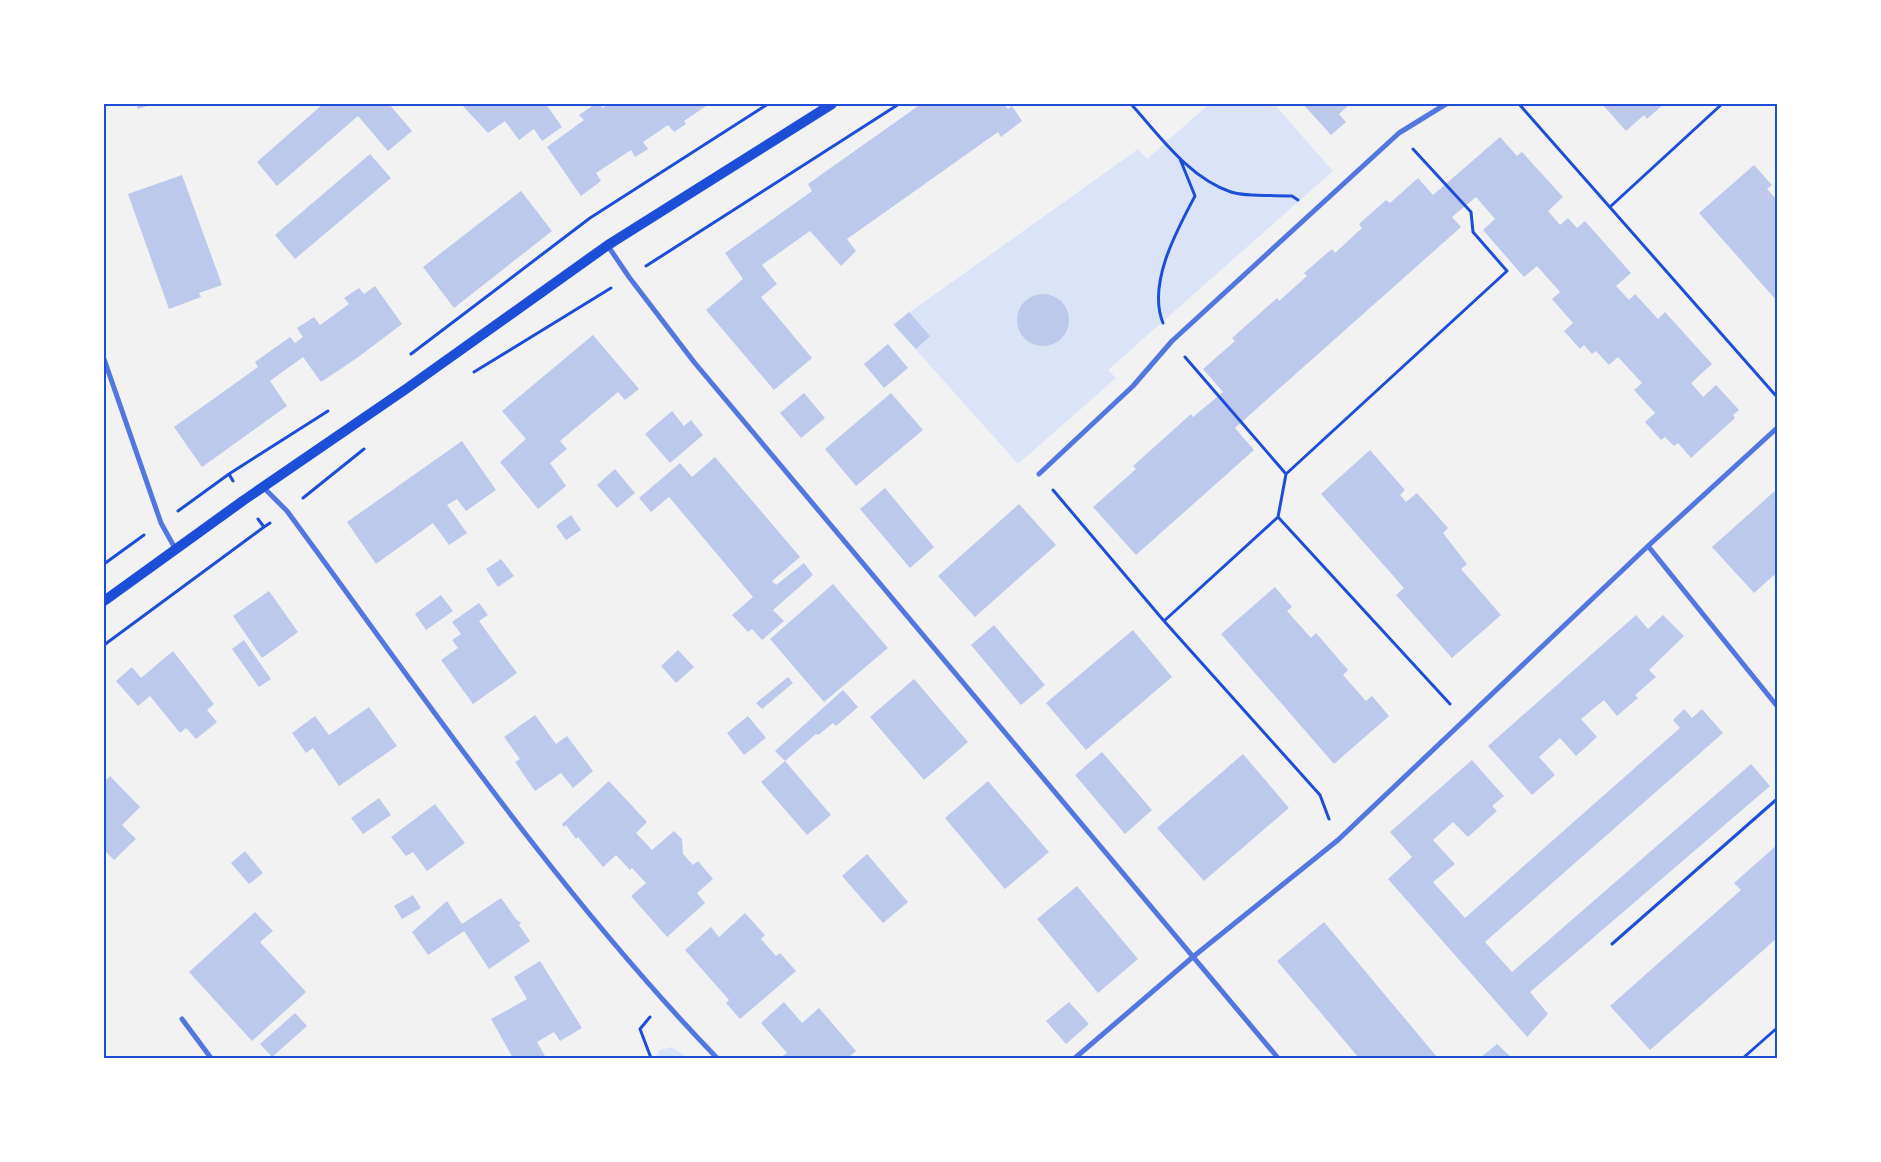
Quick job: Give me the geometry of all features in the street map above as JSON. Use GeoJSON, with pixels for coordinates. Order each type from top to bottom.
{"type":"FeatureCollection","features":[{"type":"Feature","properties":{"kind":"main road"},"geometry":{"type":"LineString","coordinates":[[104,601],[608,245],[832,104]]}},
{"type":"Feature","properties":{"kind":"street"},"geometry":{"type":"LineString","coordinates":[[1039,474],[1133,386],[1172,342],[1399,133],[1446,104]]}},
{"type":"Feature","properties":{"kind":"street"},"geometry":{"type":"LineString","coordinates":[[608,245],[628,277],[694,362],[1278,1058]]}},
{"type":"Feature","properties":{"kind":"street"},"geometry":{"type":"LineString","coordinates":[[104,359],[162,523],[176,550]]}},
{"type":"Feature","properties":{"kind":"street"},"geometry":{"type":"LineString","coordinates":[[1075,1058],[1194,956],[1338,840],[1648,546],[1777,428]]}},
{"type":"Feature","properties":{"kind":"street"},"geometry":{"type":"LineString","coordinates":[[263,487],[287,511],[559,879],[663,1002],[717,1058]]}},
{"type":"Feature","properties":{"kind":"street"},"geometry":{"type":"LineString","coordinates":[[1648,546],[1777,706]]}},
{"type":"Feature","properties":{"kind":"street"},"geometry":{"type":"LineString","coordinates":[[182,1019],[211,1058]]}},
{"type":"Feature","properties":{"kind":"path"},"geometry":{"type":"LineString","coordinates":[[404,360],[590,218],[768,104]]}},
{"type":"Feature","properties":{"kind":"path"},"geometry":{"type":"LineString","coordinates":[[1131,104],[1180,159],[1198,174],[1232,193],[1292,196],[1315,211]]}},
{"type":"Feature","properties":{"kind":"path"},"geometry":{"type":"LineString","coordinates":[[1519,104],[1611,206],[1777,397]]}},
{"type":"Feature","properties":{"kind":"path"},"geometry":{"type":"LineString","coordinates":[[1611,206],[1722,104]]}},
{"type":"Feature","properties":{"kind":"path"},"geometry":{"type":"LineString","coordinates":[[1164,621],[1278,517],[1286,474],[1507,271],[1473,232],[1471,212],[1399,133]]}},
{"type":"Feature","properties":{"kind":"path"},"geometry":{"type":"LineString","coordinates":[[229,474],[330,410]]}},
{"type":"Feature","properties":{"kind":"path"},"geometry":{"type":"LineString","coordinates":[[1039,474],[1164,621],[1320,795],[1338,840]]}},
{"type":"Feature","properties":{"kind":"path"},"geometry":{"type":"LineString","coordinates":[[1278,517],[1431,686],[1465,719]]}},
{"type":"Feature","properties":{"kind":"path"},"geometry":{"type":"LineString","coordinates":[[104,645],[264,527]]}},
{"type":"Feature","properties":{"kind":"path"},"geometry":{"type":"LineString","coordinates":[[1612,944],[1777,799]]}},
{"type":"Feature","properties":{"kind":"path"},"geometry":{"type":"LineString","coordinates":[[651,1058],[640,1029],[663,1002]]}},
{"type":"Feature","properties":{"kind":"path"},"geometry":{"type":"LineString","coordinates":[[1743,1058],[1777,1028]]}},
{"type":"Feature","properties":{"kind":"shaded area"},"geometry":{"type":"Polygon","coordinates":[[[1209,104],[1274,104],[1333,171],[1108,370],[1116,378],[1018,464],[893,324],[1138,149],[1147,159],[1209,104]]]}},
{"type":"Feature","properties":{"kind":"shaded area"},"geometry":{"type":"Polygon","coordinates":[[[672,1047],[688,1058],[655,1058],[660,1050],[672,1047]]]}},
{"type":"Feature","properties":{"kind":"building"},"geometry":{"type":"Polygon","coordinates":[[[136,104],[153,104],[138,109],[136,104]]]}},
{"type":"Feature","properties":{"kind":"building"},"geometry":{"type":"Polygon","coordinates":[[[323,104],[389,104],[412,131],[388,151],[358,116],[277,186],[257,162],[323,104]]]}},
{"type":"Feature","properties":{"kind":"building"},"geometry":{"type":"Polygon","coordinates":[[[461,104],[546,104],[562,127],[542,141],[534,129],[519,140],[505,121],[488,133],[461,104]]]}},
{"type":"Feature","properties":{"kind":"building"},"geometry":{"type":"Polygon","coordinates":[[[595,104],[600,104],[603,108],[608,104],[709,104],[684,121],[686,124],[674,132],[668,125],[643,142],[648,149],[635,157],[631,150],[596,173],[601,181],[581,196],[547,147],[584,120],[579,115],[595,104]]]}},
{"type":"Feature","properties":{"kind":"building"},"geometry":{"type":"Polygon","coordinates":[[[921,104],[1004,104],[1008,109],[1012,106],[1022,121],[1001,137],[998,132],[847,239],[856,251],[841,266],[810,231],[762,265],[777,284],[761,297],[812,358],[774,390],[706,310],[743,279],[725,253],[812,191],[808,184],[921,104]]]}},
{"type":"Feature","properties":{"kind":"building"},"geometry":{"type":"Polygon","coordinates":[[[1303,104],[1350,104],[1339,114],[1346,122],[1331,135],[1303,104]]]}},
{"type":"Feature","properties":{"kind":"building"},"geometry":{"type":"Polygon","coordinates":[[[1602,104],[1664,104],[1647,119],[1644,115],[1626,131],[1602,104]]]}},
{"type":"Feature","properties":{"kind":"building"},"geometry":{"type":"Polygon","coordinates":[[[1500,137],[1517,156],[1522,152],[1563,197],[1548,211],[1560,225],[1568,218],[1577,228],[1585,221],[1631,273],[1616,286],[1629,300],[1635,294],[1658,319],[1665,312],[1712,364],[1691,383],[1703,397],[1716,385],[1739,410],[1733,415],[1735,418],[1691,458],[1678,443],[1674,446],[1665,437],[1661,440],[1645,422],[1655,413],[1634,390],[1642,383],[1618,357],[1609,365],[1596,351],[1592,354],[1584,345],[1580,349],[1564,331],[1573,323],[1552,299],[1560,292],[1537,266],[1524,277],[1483,230],[1495,219],[1476,197],[1452,217],[1461,227],[1235,428],[1254,450],[1136,555],[1093,507],[1136,469],[1133,466],[1191,414],[1193,417],[1223,392],[1203,369],[1235,341],[1232,338],[1277,298],[1279,301],[1307,276],[1304,273],[1332,249],[1335,253],[1362,228],[1359,224],[1386,200],[1390,203],[1418,178],[1433,195],[1500,137]]]}},
{"type":"Feature","properties":{"kind":"building"},"geometry":{"type":"Polygon","coordinates":[[[370,154],[391,178],[295,259],[275,235],[370,154]]]}},
{"type":"Feature","properties":{"kind":"building"},"geometry":{"type":"Polygon","coordinates":[[[1754,165],[1772,185],[1767,189],[1777,200],[1777,301],[1699,213],[1754,165]]]}},
{"type":"Feature","properties":{"kind":"building"},"geometry":{"type":"Polygon","coordinates":[[[182,175],[222,285],[199,293],[201,297],[169,309],[128,194],[182,175]]]}},
{"type":"Feature","properties":{"kind":"building"},"geometry":{"type":"Polygon","coordinates":[[[521,191],[552,231],[454,308],[423,267],[521,191]]]}},
{"type":"Feature","properties":{"kind":"building"},"geometry":{"type":"Polygon","coordinates":[[[375,286],[402,324],[321,382],[303,357],[270,381],[287,406],[202,467],[174,427],[258,367],[255,362],[290,337],[295,343],[303,337],[297,328],[314,317],[320,325],[349,304],[344,298],[359,288],[364,294],[375,286]]]}},
{"type":"Feature","properties":{"kind":"building"},"geometry":{"type":"Polygon","coordinates":[[[1043,294],[1053,296],[1061,302],[1067,310],[1069,320],[1067,330],[1061,338],[1053,344],[1043,346],[1033,344],[1025,338],[1019,330],[1017,320],[1019,310],[1025,302],[1033,296],[1043,294]]]}},
{"type":"Feature","properties":{"kind":"building"},"geometry":{"type":"Polygon","coordinates":[[[909,312],[930,336],[916,349],[894,325],[909,312]]]}},
{"type":"Feature","properties":{"kind":"building"},"geometry":{"type":"Polygon","coordinates":[[[593,335],[639,389],[625,400],[618,392],[560,441],[567,449],[550,463],[566,486],[538,509],[500,462],[526,439],[502,411],[593,335]]]}},
{"type":"Feature","properties":{"kind":"building"},"geometry":{"type":"Polygon","coordinates":[[[888,344],[908,368],[884,388],[864,364],[888,344]]]}},
{"type":"Feature","properties":{"kind":"building"},"geometry":{"type":"Polygon","coordinates":[[[804,393],[825,418],[801,438],[780,413],[804,393]]]}},
{"type":"Feature","properties":{"kind":"building"},"geometry":{"type":"Polygon","coordinates":[[[891,393],[923,430],[856,486],[825,449],[891,393]]]}},
{"type":"Feature","properties":{"kind":"building"},"geometry":{"type":"Polygon","coordinates":[[[672,411],[684,426],[691,420],[703,435],[670,463],[645,434],[672,411]]]}},
{"type":"Feature","properties":{"kind":"building"},"geometry":{"type":"Polygon","coordinates":[[[462,441],[496,490],[466,511],[457,499],[447,505],[467,533],[449,545],[433,523],[376,564],[347,522],[462,441]]]}},
{"type":"Feature","properties":{"kind":"building"},"geometry":{"type":"Polygon","coordinates":[[[1370,450],[1405,490],[1400,495],[1406,502],[1417,493],[1448,528],[1443,533],[1467,564],[1461,569],[1501,615],[1452,658],[1396,595],[1404,588],[1321,494],[1370,450]]]}},
{"type":"Feature","properties":{"kind":"building"},"geometry":{"type":"Polygon","coordinates":[[[715,457],[800,557],[772,581],[776,585],[804,563],[813,575],[773,610],[784,621],[762,640],[752,629],[748,632],[732,615],[753,597],[669,497],[651,512],[639,498],[680,463],[692,477],[715,457]]]}},
{"type":"Feature","properties":{"kind":"building"},"geometry":{"type":"Polygon","coordinates":[[[615,469],[635,493],[617,508],[597,485],[615,469]]]}},
{"type":"Feature","properties":{"kind":"building"},"geometry":{"type":"Polygon","coordinates":[[[885,488],[934,547],[910,568],[860,509],[885,488]]]}},
{"type":"Feature","properties":{"kind":"building"},"geometry":{"type":"Polygon","coordinates":[[[1777,489],[1777,579],[1774,575],[1754,593],[1712,547],[1777,489]]]}},
{"type":"Feature","properties":{"kind":"building"},"geometry":{"type":"Polygon","coordinates":[[[1019,504],[1056,545],[975,617],[938,576],[1019,504]]]}},
{"type":"Feature","properties":{"kind":"building"},"geometry":{"type":"Polygon","coordinates":[[[571,515],[581,530],[566,540],[556,526],[571,515]]]}},
{"type":"Feature","properties":{"kind":"building"},"geometry":{"type":"Polygon","coordinates":[[[501,559],[514,576],[498,587],[486,569],[501,559]]]}},
{"type":"Feature","properties":{"kind":"building"},"geometry":{"type":"Polygon","coordinates":[[[833,584],[888,648],[824,702],[770,639],[833,584]]]}},
{"type":"Feature","properties":{"kind":"building"},"geometry":{"type":"Polygon","coordinates":[[[1275,587],[1292,607],[1287,611],[1311,638],[1316,633],[1348,670],[1343,675],[1366,701],[1372,696],[1389,716],[1334,764],[1221,634],[1275,587]]]}},
{"type":"Feature","properties":{"kind":"building"},"geometry":{"type":"Polygon","coordinates":[[[269,591],[298,632],[262,658],[233,616],[269,591]]]}},
{"type":"Feature","properties":{"kind":"building"},"geometry":{"type":"Polygon","coordinates":[[[441,595],[453,611],[426,630],[415,614],[441,595]]]}},
{"type":"Feature","properties":{"kind":"building"},"geometry":{"type":"Polygon","coordinates":[[[479,603],[488,615],[479,621],[517,673],[473,704],[441,660],[458,648],[452,640],[461,634],[452,622],[479,603]]]}},
{"type":"Feature","properties":{"kind":"building"},"geometry":{"type":"Polygon","coordinates":[[[1636,615],[1648,629],[1663,615],[1684,636],[1649,670],[1656,677],[1635,695],[1638,698],[1617,716],[1604,700],[1581,719],[1597,737],[1576,756],[1560,738],[1539,757],[1555,775],[1532,795],[1488,746],[1636,615]]]}},
{"type":"Feature","properties":{"kind":"building"},"geometry":{"type":"Polygon","coordinates":[[[994,625],[1045,685],[1021,705],[971,645],[994,625]]]}},
{"type":"Feature","properties":{"kind":"building"},"geometry":{"type":"Polygon","coordinates":[[[1133,630],[1172,677],[1086,750],[1046,703],[1133,630]]]}},
{"type":"Feature","properties":{"kind":"building"},"geometry":{"type":"Polygon","coordinates":[[[244,640],[271,679],[259,687],[232,649],[244,640]]]}},
{"type":"Feature","properties":{"kind":"building"},"geometry":{"type":"Polygon","coordinates":[[[678,650],[694,667],[676,683],[661,666],[678,650]]]}},
{"type":"Feature","properties":{"kind":"building"},"geometry":{"type":"Polygon","coordinates":[[[173,651],[214,704],[207,710],[217,722],[196,739],[186,728],[180,733],[150,696],[138,706],[116,681],[132,667],[141,678],[173,651]]]}},
{"type":"Feature","properties":{"kind":"building"},"geometry":{"type":"Polygon","coordinates":[[[788,677],[793,683],[762,709],[756,703],[788,677]]]}},
{"type":"Feature","properties":{"kind":"building"},"geometry":{"type":"Polygon","coordinates":[[[914,679],[968,742],[924,780],[870,717],[914,679]]]}},
{"type":"Feature","properties":{"kind":"building"},"geometry":{"type":"Polygon","coordinates":[[[843,690],[858,707],[836,726],[833,723],[818,735],[816,734],[785,761],[775,751],[843,690]]]}},
{"type":"Feature","properties":{"kind":"building"},"geometry":{"type":"Polygon","coordinates":[[[369,707],[397,746],[339,786],[313,748],[306,753],[292,733],[315,716],[329,735],[369,707]]]}},
{"type":"Feature","properties":{"kind":"building"},"geometry":{"type":"Polygon","coordinates":[[[1684,709],[1692,718],[1702,709],[1723,733],[1485,942],[1512,972],[1751,764],[1770,786],[1530,992],[1548,1014],[1527,1037],[1388,879],[1412,857],[1390,832],[1472,760],[1504,796],[1492,806],[1497,811],[1468,837],[1453,822],[1433,840],[1455,864],[1433,882],[1465,918],[1680,728],[1673,720],[1684,709]]]}},
{"type":"Feature","properties":{"kind":"building"},"geometry":{"type":"Polygon","coordinates":[[[535,715],[556,744],[567,736],[593,771],[573,788],[561,773],[535,791],[515,762],[520,759],[504,737],[535,715]]]}},
{"type":"Feature","properties":{"kind":"building"},"geometry":{"type":"Polygon","coordinates":[[[748,716],[766,738],[744,755],[727,733],[748,716]]]}},
{"type":"Feature","properties":{"kind":"building"},"geometry":{"type":"Polygon","coordinates":[[[1102,752],[1152,810],[1125,834],[1075,775],[1102,752]]]}},
{"type":"Feature","properties":{"kind":"building"},"geometry":{"type":"Polygon","coordinates":[[[1243,754],[1289,808],[1204,881],[1157,828],[1243,754]]]}},
{"type":"Feature","properties":{"kind":"building"},"geometry":{"type":"Polygon","coordinates":[[[785,761],[831,815],[807,835],[761,782],[785,761]]]}},
{"type":"Feature","properties":{"kind":"building"},"geometry":{"type":"Polygon","coordinates":[[[110,776],[140,807],[122,825],[136,839],[114,860],[104,850],[104,782],[110,776]]]}},
{"type":"Feature","properties":{"kind":"building"},"geometry":{"type":"Polygon","coordinates":[[[609,781],[647,822],[636,833],[652,850],[674,831],[682,839],[683,854],[693,865],[698,861],[713,879],[697,893],[705,903],[667,937],[631,896],[646,883],[616,855],[603,867],[578,837],[576,839],[566,825],[564,827],[562,824],[609,781]]]}},
{"type":"Feature","properties":{"kind":"building"},"geometry":{"type":"Polygon","coordinates":[[[988,781],[1049,852],[1005,889],[945,818],[988,781]]]}},
{"type":"Feature","properties":{"kind":"building"},"geometry":{"type":"Polygon","coordinates":[[[379,798],[391,815],[363,834],[351,818],[379,798]]]}},
{"type":"Feature","properties":{"kind":"building"},"geometry":{"type":"Polygon","coordinates":[[[435,804],[465,843],[427,871],[413,852],[406,856],[391,837],[435,804]]]}},
{"type":"Feature","properties":{"kind":"building"},"geometry":{"type":"Polygon","coordinates":[[[1777,845],[1777,925],[1774,928],[1777,931],[1777,938],[1650,1050],[1610,1006],[1741,890],[1734,883],[1777,845]]]}},
{"type":"Feature","properties":{"kind":"building"},"geometry":{"type":"Polygon","coordinates":[[[245,851],[263,873],[249,884],[231,863],[245,851]]]}},
{"type":"Feature","properties":{"kind":"building"},"geometry":{"type":"Polygon","coordinates":[[[867,854],[908,902],[883,923],[842,876],[867,854]]]}},
{"type":"Feature","properties":{"kind":"building"},"geometry":{"type":"Polygon","coordinates":[[[1077,886],[1138,959],[1098,993],[1037,919],[1077,886]]]}},
{"type":"Feature","properties":{"kind":"building"},"geometry":{"type":"Polygon","coordinates":[[[413,895],[421,908],[402,919],[394,906],[413,895]]]}},
{"type":"Feature","properties":{"kind":"building"},"geometry":{"type":"Polygon","coordinates":[[[501,898],[521,923],[519,925],[530,941],[489,969],[464,931],[428,955],[412,932],[447,901],[462,924],[501,898]]]}},
{"type":"Feature","properties":{"kind":"building"},"geometry":{"type":"Polygon","coordinates":[[[255,912],[273,931],[260,942],[306,992],[252,1041],[189,972],[255,912]]]}},
{"type":"Feature","properties":{"kind":"building"},"geometry":{"type":"Polygon","coordinates":[[[745,913],[765,935],[761,939],[776,956],[780,953],[796,971],[740,1019],[726,1003],[729,1000],[685,950],[711,927],[719,937],[745,913]]]}},
{"type":"Feature","properties":{"kind":"building"},"geometry":{"type":"Polygon","coordinates":[[[1324,922],[1437,1057],[1359,1058],[1277,961],[1324,922]]]}},
{"type":"Feature","properties":{"kind":"building"},"geometry":{"type":"Polygon","coordinates":[[[540,961],[582,1028],[560,1041],[554,1032],[537,1042],[546,1058],[513,1058],[491,1019],[527,999],[514,977],[540,961]]]}},
{"type":"Feature","properties":{"kind":"building"},"geometry":{"type":"Polygon","coordinates":[[[784,1002],[802,1023],[819,1008],[856,1051],[848,1058],[780,1058],[787,1053],[761,1023],[784,1002]]]}},
{"type":"Feature","properties":{"kind":"building"},"geometry":{"type":"Polygon","coordinates":[[[1069,1002],[1089,1024],[1066,1044],[1046,1021],[1069,1002]]]}},
{"type":"Feature","properties":{"kind":"building"},"geometry":{"type":"Polygon","coordinates":[[[295,1013],[307,1026],[272,1057],[260,1044],[295,1013]]]}},
{"type":"Feature","properties":{"kind":"building"},"geometry":{"type":"Polygon","coordinates":[[[1497,1044],[1510,1056],[1507,1058],[1480,1058],[1497,1044]]]}}]}
